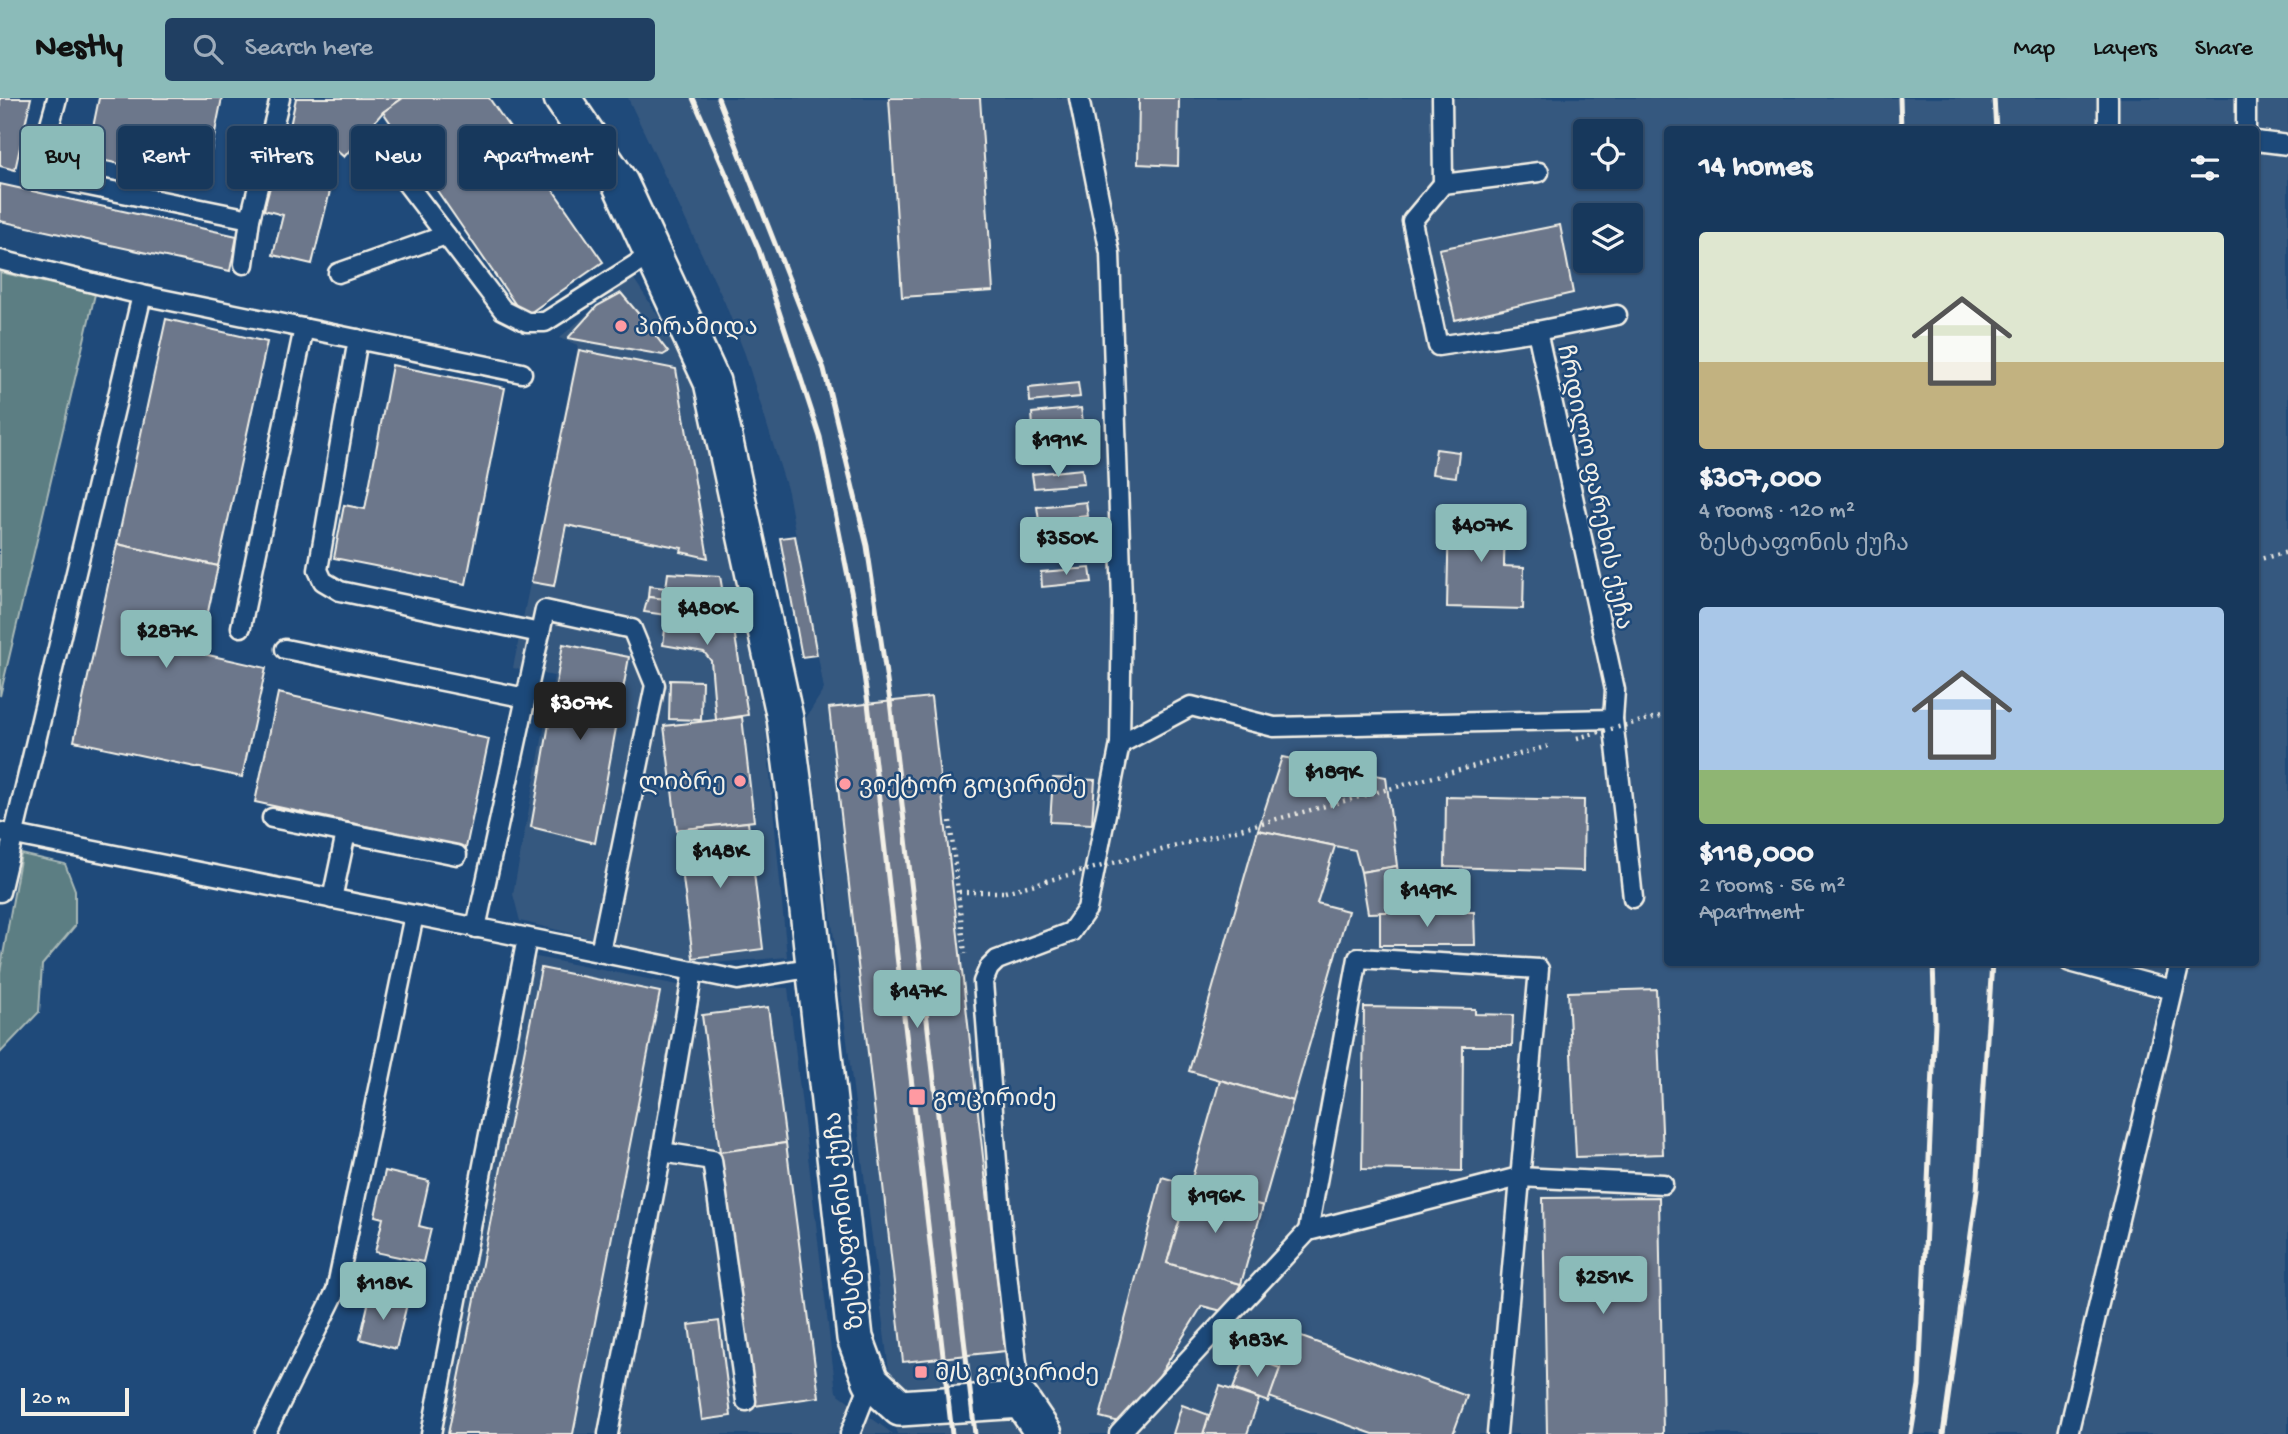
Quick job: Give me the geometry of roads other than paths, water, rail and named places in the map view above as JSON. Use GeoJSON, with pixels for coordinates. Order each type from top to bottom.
{"type":"FeatureCollection","features":[{"type":"Feature","properties":{"kind":"street","name":"ზესტაფონის ქუჩა"},"geometry":{"type":"LineString","coordinates":[[562,98],[620,183],[712,382],[785,718],[855,1338],[871,1381],[900,1408],[1021,1399]]}},
{"type":"Feature","properties":{"kind":"street"},"geometry":{"type":"LineString","coordinates":[[1021,1399],[1044,1434]]}},
{"type":"Feature","properties":{"kind":"lane"},"geometry":{"type":"LineString","coordinates":[[57,98],[46,158],[50,167],[59,175],[74,183],[250,219]]}},
{"type":"Feature","properties":{"kind":"lane"},"geometry":{"type":"LineString","coordinates":[[244,264],[250,219],[279,98]]}},
{"type":"Feature","properties":{"kind":"lane"},"geometry":{"type":"LineString","coordinates":[[1021,1399],[1001,1214],[983,982],[989,968],[997,960],[1071,932],[1087,909],[1120,744],[1122,600],[1110,253],[1079,98]]}},
{"type":"Feature","properties":{"kind":"lane"},"geometry":{"type":"LineString","coordinates":[[1442,98],[1443,184],[1539,172]]}},
{"type":"Feature","properties":{"kind":"lane"},"geometry":{"type":"LineString","coordinates":[[2108,98],[2108,126]]}},
{"type":"Feature","properties":{"kind":"lane"},"geometry":{"type":"LineString","coordinates":[[2246,98],[2246,126]]}},
{"type":"Feature","properties":{"kind":"lane"},"geometry":{"type":"LineString","coordinates":[[2259,141],[2288,145]]}},
{"type":"Feature","properties":{"kind":"lane","name":"ჩრდილო ფარეხის ქუჩა"},"geometry":{"type":"LineString","coordinates":[[1443,184],[1412,221],[1438,346],[1537,331],[1615,690],[1613,719],[1633,898]]}},
{"type":"Feature","properties":{"kind":"lane"},"geometry":{"type":"LineString","coordinates":[[411,189],[503,310],[527,322],[545,322],[652,254]]}},
{"type":"Feature","properties":{"kind":"lane"},"geometry":{"type":"LineString","coordinates":[[338,274],[446,234]]}},
{"type":"Feature","properties":{"kind":"lane"},"geometry":{"type":"LineString","coordinates":[[0,260],[142,295],[522,373]]}},
{"type":"Feature","properties":{"kind":"lane"},"geometry":{"type":"LineString","coordinates":[[0,892],[7,833],[142,295]]}},
{"type":"Feature","properties":{"kind":"lane"},"geometry":{"type":"LineString","coordinates":[[1537,331],[1617,315]]}},
{"type":"Feature","properties":{"kind":"lane"},"geometry":{"type":"LineString","coordinates":[[241,627],[304,328]]}},
{"type":"Feature","properties":{"kind":"lane"},"geometry":{"type":"LineString","coordinates":[[358,339],[318,570],[323,581],[340,591],[540,633]]}},
{"type":"Feature","properties":{"kind":"lane"},"geometry":{"type":"LineString","coordinates":[[475,928],[545,610],[632,629],[655,685],[600,952]]}},
{"type":"Feature","properties":{"kind":"lane"},"geometry":{"type":"LineString","coordinates":[[285,649],[526,698]]}},
{"type":"Feature","properties":{"kind":"lane"},"geometry":{"type":"LineString","coordinates":[[1120,744],[1191,706],[1274,727],[1613,719]]}},
{"type":"Feature","properties":{"kind":"lane"},"geometry":{"type":"LineString","coordinates":[[272,818],[457,855]]}},
{"type":"Feature","properties":{"kind":"lane"},"geometry":{"type":"LineString","coordinates":[[7,833],[738,980],[814,967]]}},
{"type":"Feature","properties":{"kind":"lane"},"geometry":{"type":"LineString","coordinates":[[332,899],[346,833]]}},
{"type":"Feature","properties":{"kind":"lane"},"geometry":{"type":"LineString","coordinates":[[265,1434],[336,1291],[414,915]]}},
{"type":"Feature","properties":{"kind":"lane"},"geometry":{"type":"LineString","coordinates":[[431,1434],[527,938]]}},
{"type":"Feature","properties":{"kind":"lane"},"geometry":{"type":"LineString","coordinates":[[1119,1434],[1308,1231],[1358,958],[1539,969],[1497,1434]]}},
{"type":"Feature","properties":{"kind":"lane"},"geometry":{"type":"LineString","coordinates":[[2085,966],[2173,990]]}},
{"type":"Feature","properties":{"kind":"lane"},"geometry":{"type":"LineString","coordinates":[[2068,1434],[2178,966]]}},
{"type":"Feature","properties":{"kind":"lane"},"geometry":{"type":"LineString","coordinates":[[608,1434],[694,971]]}},
{"type":"Feature","properties":{"kind":"lane"},"geometry":{"type":"LineString","coordinates":[[662,1152],[712,1160],[746,1401]]}},
{"type":"Feature","properties":{"kind":"lane"},"geometry":{"type":"LineString","coordinates":[[1308,1231],[1519,1177],[1663,1184]]}},
{"type":"Feature","properties":{"kind":"lane"},"geometry":{"type":"LineString","coordinates":[[850,1434],[871,1381]]}},
{"type":"Feature","properties":{"kind":"railway"},"geometry":{"type":"LineString","coordinates":[[693,98],[759,250],[820,437],[854,606],[868,703],[952,1434]]}},
{"type":"Feature","properties":{"kind":"railway"},"geometry":{"type":"LineString","coordinates":[[718,98],[824,369],[867,546],[890,701],[975,1434]]}},
{"type":"Feature","properties":{"kind":"railway"},"geometry":{"type":"LineString","coordinates":[[1900,98],[1901,126]]}},
{"type":"Feature","properties":{"kind":"railway"},"geometry":{"type":"LineString","coordinates":[[1994,98],[1996,126]]}},
{"type":"Feature","properties":{"kind":"railway"},"geometry":{"type":"LineString","coordinates":[[1911,1434],[1919,1386],[1935,1023],[1933,966]]}},
{"type":"Feature","properties":{"kind":"railway"},"geometry":{"type":"LineString","coordinates":[[1943,1434],[1977,1191],[1992,966]]}},
{"type":"Feature","properties":{"kind":"place","name":"პირამიდა"},"geometry":{"type":"Point","coordinates":[621,326]}},
{"type":"Feature","properties":{"kind":"place","name":"ლიბრე"},"geometry":{"type":"Point","coordinates":[740,781]}},
{"type":"Feature","properties":{"kind":"place","name":"ვიქტორ გოცირიძე"},"geometry":{"type":"Point","coordinates":[845,784]}},
{"type":"Feature","properties":{"kind":"place","name":"გოცირიძე"},"geometry":{"type":"Point","coordinates":[917,1097]}},
{"type":"Feature","properties":{"kind":"place","name":"მ/ს გოცირიძე"},"geometry":{"type":"Point","coordinates":[921,1372]}}]}
